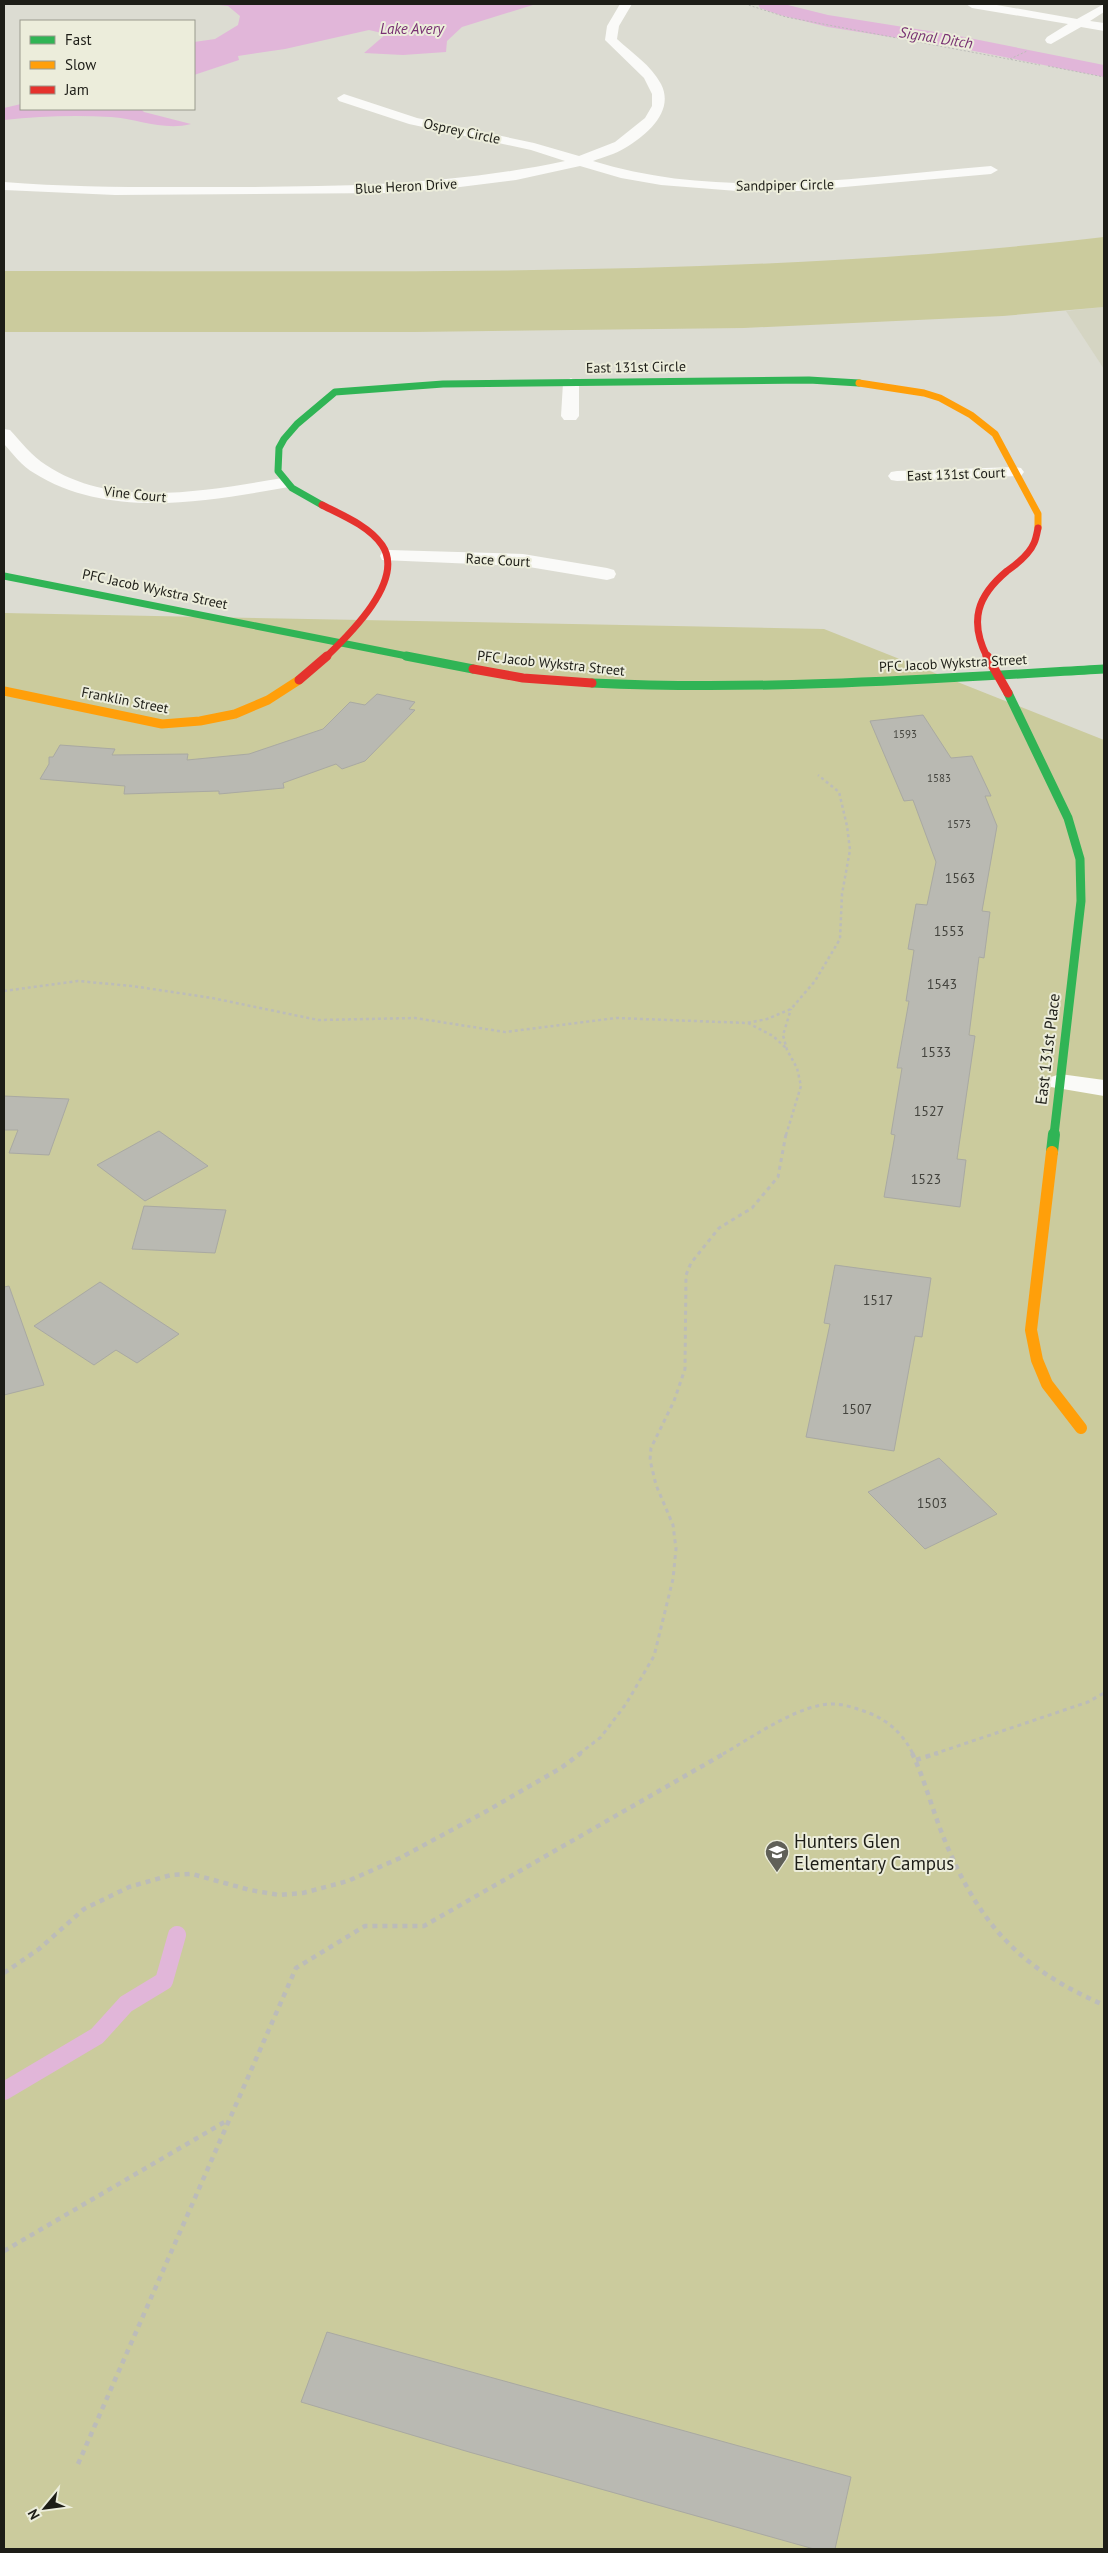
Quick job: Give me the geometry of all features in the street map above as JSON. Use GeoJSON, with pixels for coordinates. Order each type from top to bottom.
{"type":"FeatureCollection","features":[{"type":"Feature","properties":{"kind":"street","name":"Blue Heron Drive"},"geometry":{"type":"LineString","coordinates":[[4,186],[95,192],[313,191],[395,188],[488,180],[544,170],[580,160],[626,142],[646,126],[659,107],[658,87],[645,70],[611,40],[613,26],[626,4]]}},
{"type":"Feature","properties":{"kind":"street"},"geometry":{"type":"LineString","coordinates":[[972,4],[1104,27]]}},
{"type":"Feature","properties":{"kind":"street"},"geometry":{"type":"LineString","coordinates":[[1051,40],[1104,7]]}},
{"type":"Feature","properties":{"kind":"street","name":"Osprey Circle"},"geometry":{"type":"LineString","coordinates":[[344,98],[414,121],[491,136],[580,160]]}},
{"type":"Feature","properties":{"kind":"street","name":"Sandpiper Circle"},"geometry":{"type":"LineString","coordinates":[[580,160],[606,170],[638,178],[711,185],[771,188],[869,183],[991,170]]}},
{"type":"Feature","properties":{"kind":"street","name":"East 131st Circle"},"geometry":{"type":"LineString","coordinates":[[283,483],[279,474],[276,457],[285,436],[302,419],[324,405],[335,392],[443,384],[819,381],[862,383],[924,393],[940,398],[981,422],[1002,443],[1015,472],[1038,514],[1040,523],[1038,539],[1029,552],[989,586],[977,605],[975,624],[998,676]]}},
{"type":"Feature","properties":{"kind":"street"},"geometry":{"type":"LineString","coordinates":[[570,416],[571,383]]}},
{"type":"Feature","properties":{"kind":"street","name":"Vine Court"},"geometry":{"type":"LineString","coordinates":[[4,434],[41,470],[81,487],[107,492],[149,497],[180,497],[283,483]]}},
{"type":"Feature","properties":{"kind":"street","name":"East 131st Court"},"geometry":{"type":"LineString","coordinates":[[897,476],[1015,472]]}},
{"type":"Feature","properties":{"kind":"street"},"geometry":{"type":"LineString","coordinates":[[283,483],[300,494],[345,516],[371,533],[389,556],[387,579],[378,600],[338,644]]}},
{"type":"Feature","properties":{"kind":"street","name":"Race Court"},"geometry":{"type":"LineString","coordinates":[[389,556],[522,560],[607,574]]}},
{"type":"Feature","properties":{"kind":"street","name":"PFC Jacob Wykstra Street"},"geometry":{"type":"LineString","coordinates":[[4,576],[130,598],[338,644],[515,677],[660,688],[780,686],[1104,670]]}},
{"type":"Feature","properties":{"kind":"street","name":"Franklin Street"},"geometry":{"type":"LineString","coordinates":[[4,691],[132,720],[162,724],[188,724],[234,715],[276,697],[338,644]]}},
{"type":"Feature","properties":{"kind":"street","name":"East 131st Place"},"geometry":{"type":"LineString","coordinates":[[998,676],[1028,733],[1068,818],[1080,859],[1081,901],[1031,1330],[1032,1350],[1037,1370],[1049,1390],[1081,1428]]}},
{"type":"Feature","properties":{"kind":"street"},"geometry":{"type":"LineString","coordinates":[[1060,1082],[1104,1088]]}},
{"type":"Feature","properties":{"kind":"path"},"geometry":{"type":"LineString","coordinates":[[746,4],[786,17],[1104,77]]}},
{"type":"Feature","properties":{"kind":"path"},"geometry":{"type":"LineString","coordinates":[[1010,59],[1033,48]]}},
{"type":"Feature","properties":{"kind":"path"},"geometry":{"type":"LineString","coordinates":[[787,1050],[783,1035],[790,1010],[832,957],[840,939],[842,922],[842,894],[850,850],[847,826],[839,792],[818,774]]}},
{"type":"Feature","properties":{"kind":"path"},"geometry":{"type":"LineString","coordinates":[[4,991],[78,981],[193,994],[318,1020],[415,1018],[475,1029],[505,1032],[616,1018],[747,1023],[767,1019],[790,1010]]}},
{"type":"Feature","properties":{"kind":"path"},"geometry":{"type":"LineString","coordinates":[[4,1973],[38,1949],[84,1908],[129,1887],[171,1875],[192,1874],[279,1896],[302,1893],[348,1881],[400,1858],[485,1812],[560,1768],[601,1737],[626,1704],[654,1656],[673,1580],[676,1549],[673,1525],[656,1485],[650,1460],[652,1448],[685,1369],[686,1275],[691,1262],[719,1228],[752,1208],[778,1177],[783,1144],[801,1086],[797,1068],[787,1050],[777,1038],[747,1023]]}},
{"type":"Feature","properties":{"kind":"path"},"geometry":{"type":"LineString","coordinates":[[916,1760],[1088,1702],[1104,1693]]}},
{"type":"Feature","properties":{"kind":"path"},"geometry":{"type":"LineString","coordinates":[[78,2464],[296,1968],[365,1926],[424,1926],[791,1715],[834,1704],[878,1716],[902,1735],[916,1760],[947,1848],[972,1898],[996,1933],[1032,1965],[1088,1999],[1104,2005]]}},
{"type":"Feature","properties":{"kind":"path"},"geometry":{"type":"LineString","coordinates":[[4,2251],[229,2120]]}},
{"type":"Feature","properties":{"kind":"shaded area"},"geometry":{"type":"Polygon","coordinates":[[[1104,307],[1104,369],[1066,311],[1104,307]]]}},
{"type":"Feature","properties":{"kind":"green space"},"geometry":{"type":"Polygon","coordinates":[[[1104,237],[1104,307],[1003,316],[744,328],[415,332],[4,332],[4,271],[555,270],[692,266],[830,260],[967,251],[1104,237]]]}},
{"type":"Feature","properties":{"kind":"green space"},"geometry":{"type":"Polygon","coordinates":[[[4,613],[824,629],[1104,740],[1104,2549],[4,2549],[4,613]]]}},
{"type":"Feature","properties":{"kind":"water","name":"Lake Avery"},"geometry":{"type":"Polygon","coordinates":[[[210,4],[536,4],[462,27],[447,41],[446,52],[403,55],[364,53],[386,34],[369,30],[285,49],[238,56],[239,60],[195,75],[195,42],[215,39],[238,25],[240,16],[228,6],[210,4]]]}},
{"type":"Feature","properties":{"kind":"water"},"geometry":{"type":"Polygon","coordinates":[[[20,104],[20,110],[142,110],[191,124],[171,126],[121,118],[84,116],[4,120],[4,108],[20,104]]]}},
{"type":"Feature","properties":{"kind":"building"},"geometry":{"type":"Polygon","coordinates":[[[377,694],[415,702],[409,709],[415,710],[365,761],[342,769],[336,764],[283,783],[284,788],[219,794],[219,791],[124,794],[125,786],[40,779],[49,764],[49,757],[53,757],[60,745],[115,749],[112,755],[188,754],[187,760],[249,754],[323,729],[350,702],[365,705],[377,694]]]}},
{"type":"Feature","properties":{"kind":"building"},"geometry":{"type":"Polygon","coordinates":[[[923,715],[951,758],[972,756],[991,796],[985,796],[997,826],[982,911],[990,912],[984,958],[979,957],[969,1035],[975,1036],[957,1159],[966,1160],[960,1207],[884,1197],[895,1135],[891,1134],[902,1068],[897,1068],[909,1001],[906,1001],[914,950],[908,949],[916,904],[927,905],[936,862],[913,800],[904,801],[870,721],[923,715]]]}},
{"type":"Feature","properties":{"kind":"building"},"geometry":{"type":"Polygon","coordinates":[[[4,1096],[69,1099],[49,1155],[9,1153],[18,1130],[4,1130],[4,1096]]]}},
{"type":"Feature","properties":{"kind":"building"},"geometry":{"type":"Polygon","coordinates":[[[159,1131],[208,1166],[145,1201],[97,1165],[159,1131]]]}},
{"type":"Feature","properties":{"kind":"building"},"geometry":{"type":"Polygon","coordinates":[[[144,1206],[226,1210],[215,1253],[132,1249],[144,1206]]]}},
{"type":"Feature","properties":{"kind":"building"},"geometry":{"type":"Polygon","coordinates":[[[835,1265],[931,1278],[922,1337],[915,1336],[894,1451],[806,1437],[830,1324],[824,1323],[835,1265]]]}},
{"type":"Feature","properties":{"kind":"building"},"geometry":{"type":"Polygon","coordinates":[[[100,1282],[179,1334],[137,1363],[116,1350],[94,1365],[34,1326],[100,1282]]]}},
{"type":"Feature","properties":{"kind":"building"},"geometry":{"type":"Polygon","coordinates":[[[9,1286],[44,1385],[4,1395],[4,1287],[9,1286]]]}},
{"type":"Feature","properties":{"kind":"building"},"geometry":{"type":"Polygon","coordinates":[[[939,1458],[997,1514],[925,1549],[868,1492],[939,1458]]]}},
{"type":"Feature","properties":{"kind":"building"},"geometry":{"type":"Polygon","coordinates":[[[327,2332],[851,2477],[835,2549],[814,2549],[469,2452],[301,2402],[327,2332]]]}},
{"type":"Feature","properties":{"kind":"waterway","name":"Signal Ditch"},"geometry":{"type":"LineString","coordinates":[[767,4],[828,21],[954,41],[1104,71]]}},
{"type":"Feature","properties":{"kind":"waterway"},"geometry":{"type":"LineString","coordinates":[[4,2091],[97,2036],[126,2004],[164,1981],[177,1935]]}},
{"type":"Feature","properties":{"kind":"traffic: fast"},"geometry":{"type":"LineString","coordinates":[[322,505],[292,488],[278,471],[279,448],[297,424],[335,392],[443,384],[809,380],[859,383]]}},
{"type":"Feature","properties":{"kind":"traffic: fast"},"geometry":{"type":"LineString","coordinates":[[4,576],[473,669]]}},
{"type":"Feature","properties":{"kind":"traffic: fast"},"geometry":{"type":"LineString","coordinates":[[592,683],[656,686],[784,686],[1104,669]]}},
{"type":"Feature","properties":{"kind":"traffic: fast"},"geometry":{"type":"LineString","coordinates":[[1008,693],[1068,818],[1080,859],[1081,901],[1052,1152]]}},
{"type":"Feature","properties":{"kind":"traffic: slow"},"geometry":{"type":"LineString","coordinates":[[859,383],[924,393],[940,398],[971,415],[995,434],[1038,514],[1038,528]]}},
{"type":"Feature","properties":{"kind":"traffic: slow"},"geometry":{"type":"LineString","coordinates":[[4,691],[162,724],[200,721],[235,714],[268,700],[299,680]]}},
{"type":"Feature","properties":{"kind":"traffic: slow"},"geometry":{"type":"LineString","coordinates":[[1052,1152],[1031,1330],[1037,1360],[1047,1384],[1081,1428]]}},
{"type":"Feature","properties":{"kind":"traffic: jam"},"geometry":{"type":"LineString","coordinates":[[299,680],[327,656],[359,622],[373,604],[383,585],[388,568],[386,552],[382,544],[375,537],[358,524],[322,505]]}},
{"type":"Feature","properties":{"kind":"traffic: jam"},"geometry":{"type":"LineString","coordinates":[[1008,693],[982,646],[977,617],[981,600],[990,587],[1026,555],[1034,543],[1038,528]]}},
{"type":"Feature","properties":{"kind":"traffic: jam"},"geometry":{"type":"LineString","coordinates":[[473,669],[523,678],[592,683]]}},
{"type":"Feature","properties":{"kind":"place","name":"Hunters Glen Elementary Campus"},"geometry":{"type":"Point","coordinates":[777,1873]}}]}
